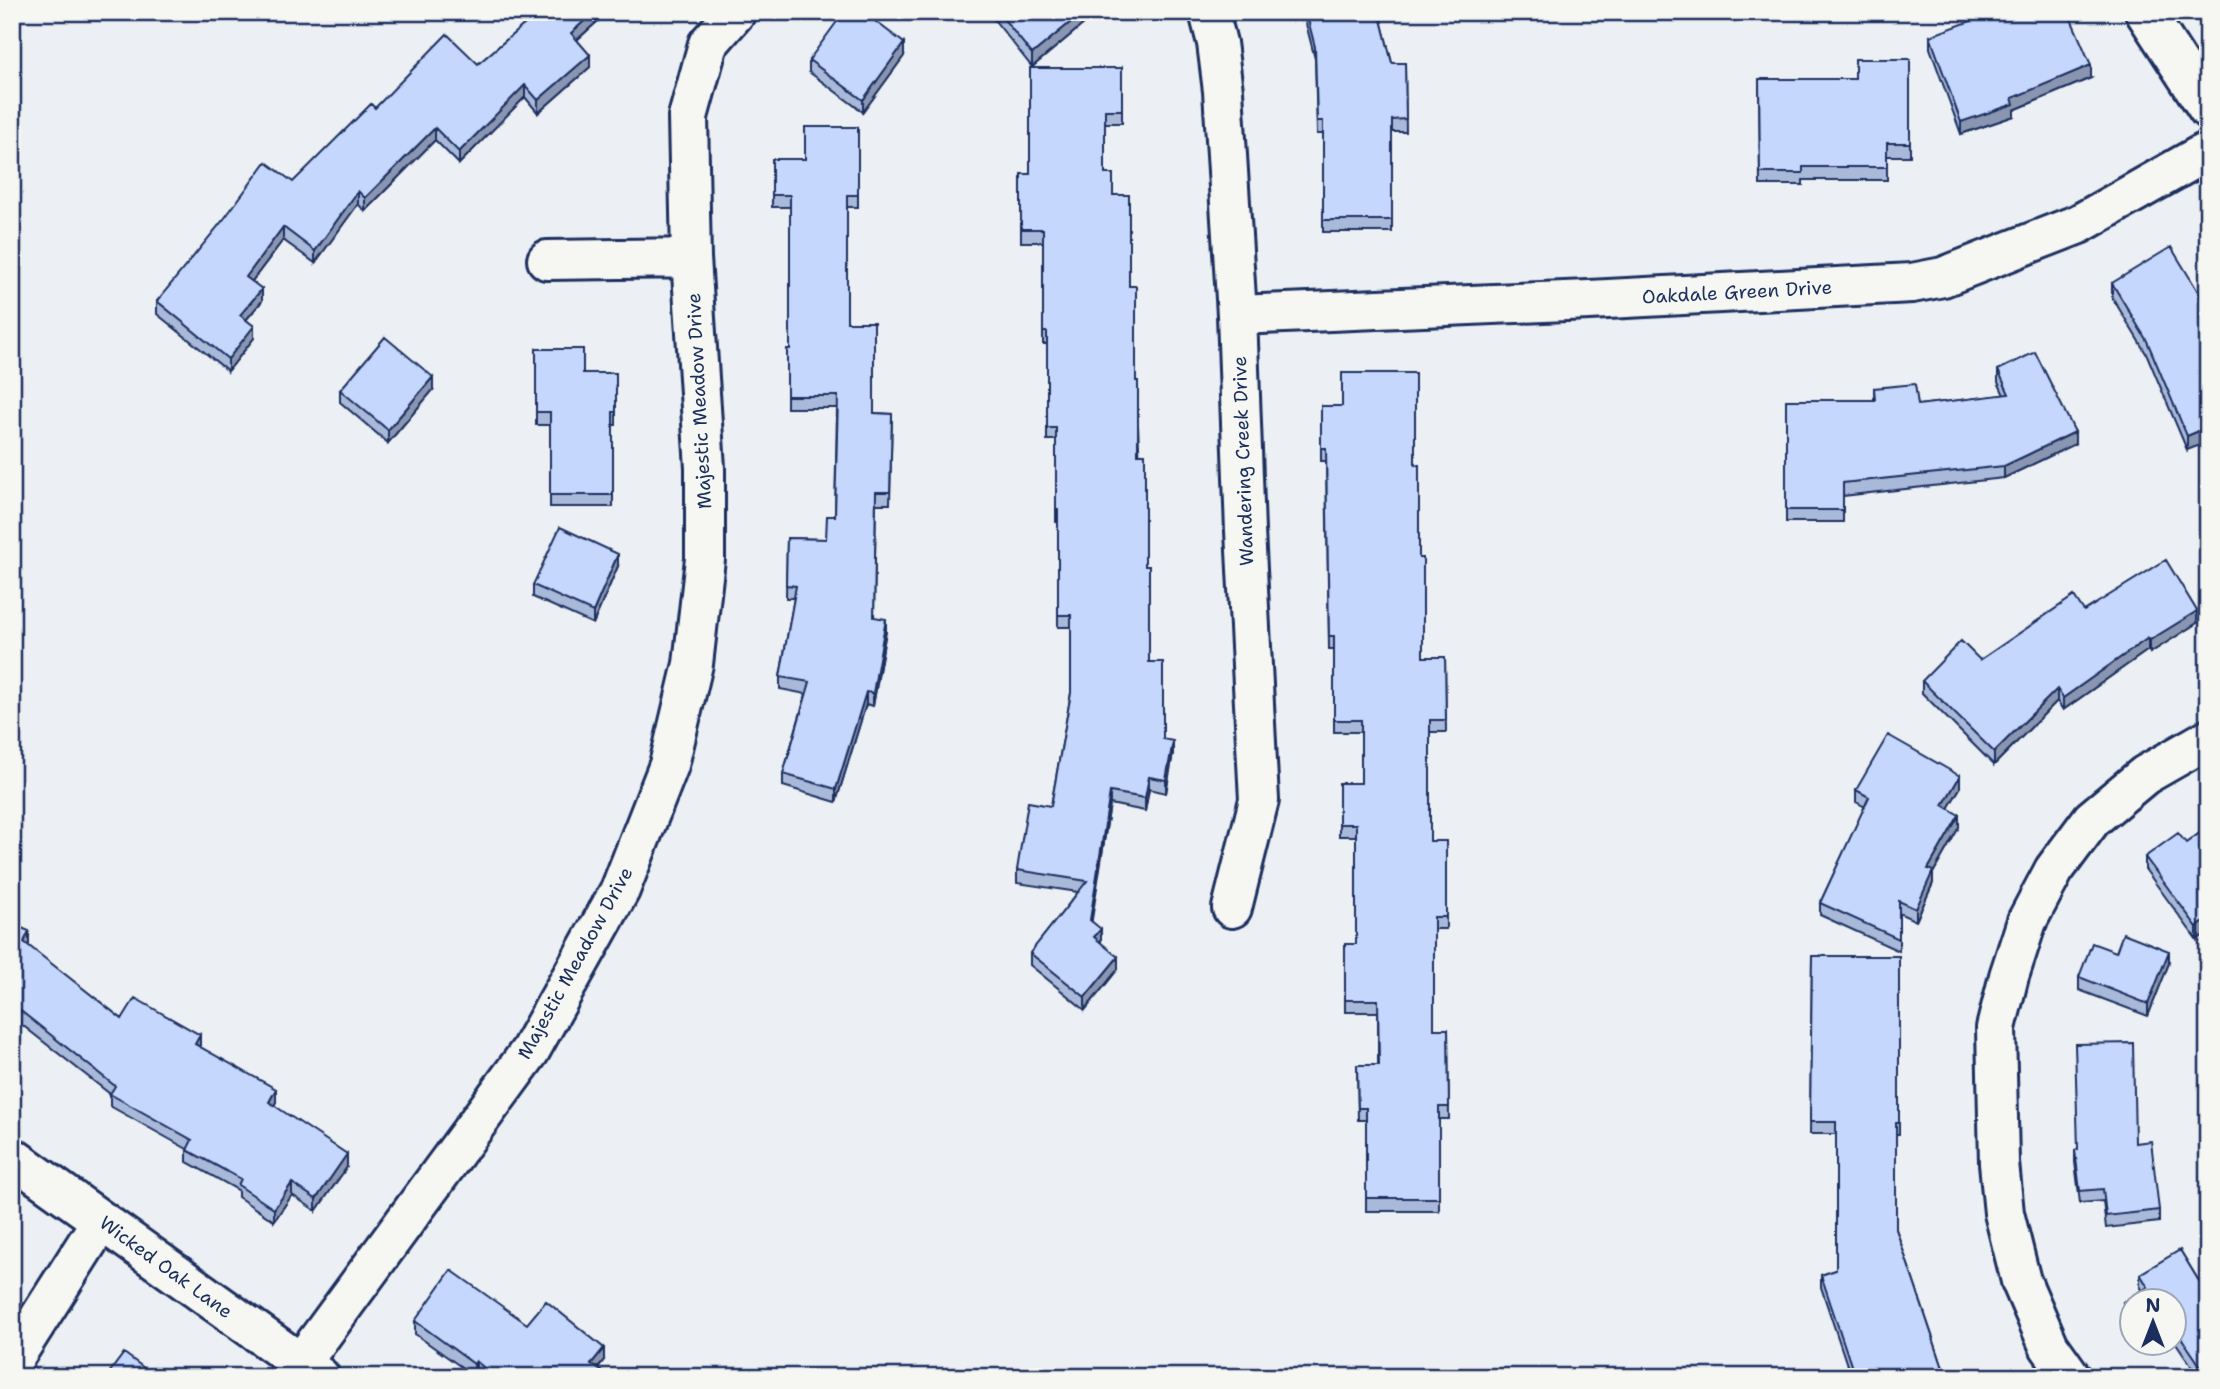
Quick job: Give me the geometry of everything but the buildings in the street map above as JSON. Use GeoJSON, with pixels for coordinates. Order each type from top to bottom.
{"type":"FeatureCollection","features":[{"type":"Feature","properties":{"kind":"street","name":"Majestic Meadow Drive"},"geometry":{"type":"LineString","coordinates":[[310,1370],[530,1051],[620,890],[669,765],[693,664],[705,559],[705,468],[691,258],[688,117],[709,44],[736,12]]}},
{"type":"Feature","properties":{"kind":"street","name":"Wandering Creek Drive"},"geometry":{"type":"LineString","coordinates":[[1209,12],[1217,43],[1223,90],[1237,315],[1259,800],[1232,908]]}},
{"type":"Feature","properties":{"kind":"street"},"geometry":{"type":"LineString","coordinates":[[2145,12],[2208,109]]}},
{"type":"Feature","properties":{"kind":"street","name":"Oakdale Green Drive"},"geometry":{"type":"LineString","coordinates":[[1237,315],[1912,283],[1943,276],[2079,224],[2208,151]]}},
{"type":"Feature","properties":{"kind":"street"},"geometry":{"type":"LineString","coordinates":[[547,260],[691,258]]}},
{"type":"Feature","properties":{"kind":"street"},"geometry":{"type":"LineString","coordinates":[[2071,1377],[2049,1346],[2021,1281],[2004,1213],[1999,1163],[1996,1028],[2027,921],[2054,870],[2092,819],[2145,775],[2208,739]]}},
{"type":"Feature","properties":{"kind":"street","name":"Wicked Oak Lane"},"geometry":{"type":"LineString","coordinates":[[12,1157],[310,1370]]}},
{"type":"Feature","properties":{"kind":"street"},"geometry":{"type":"LineString","coordinates":[[12,1361],[101,1221]]}}]}
